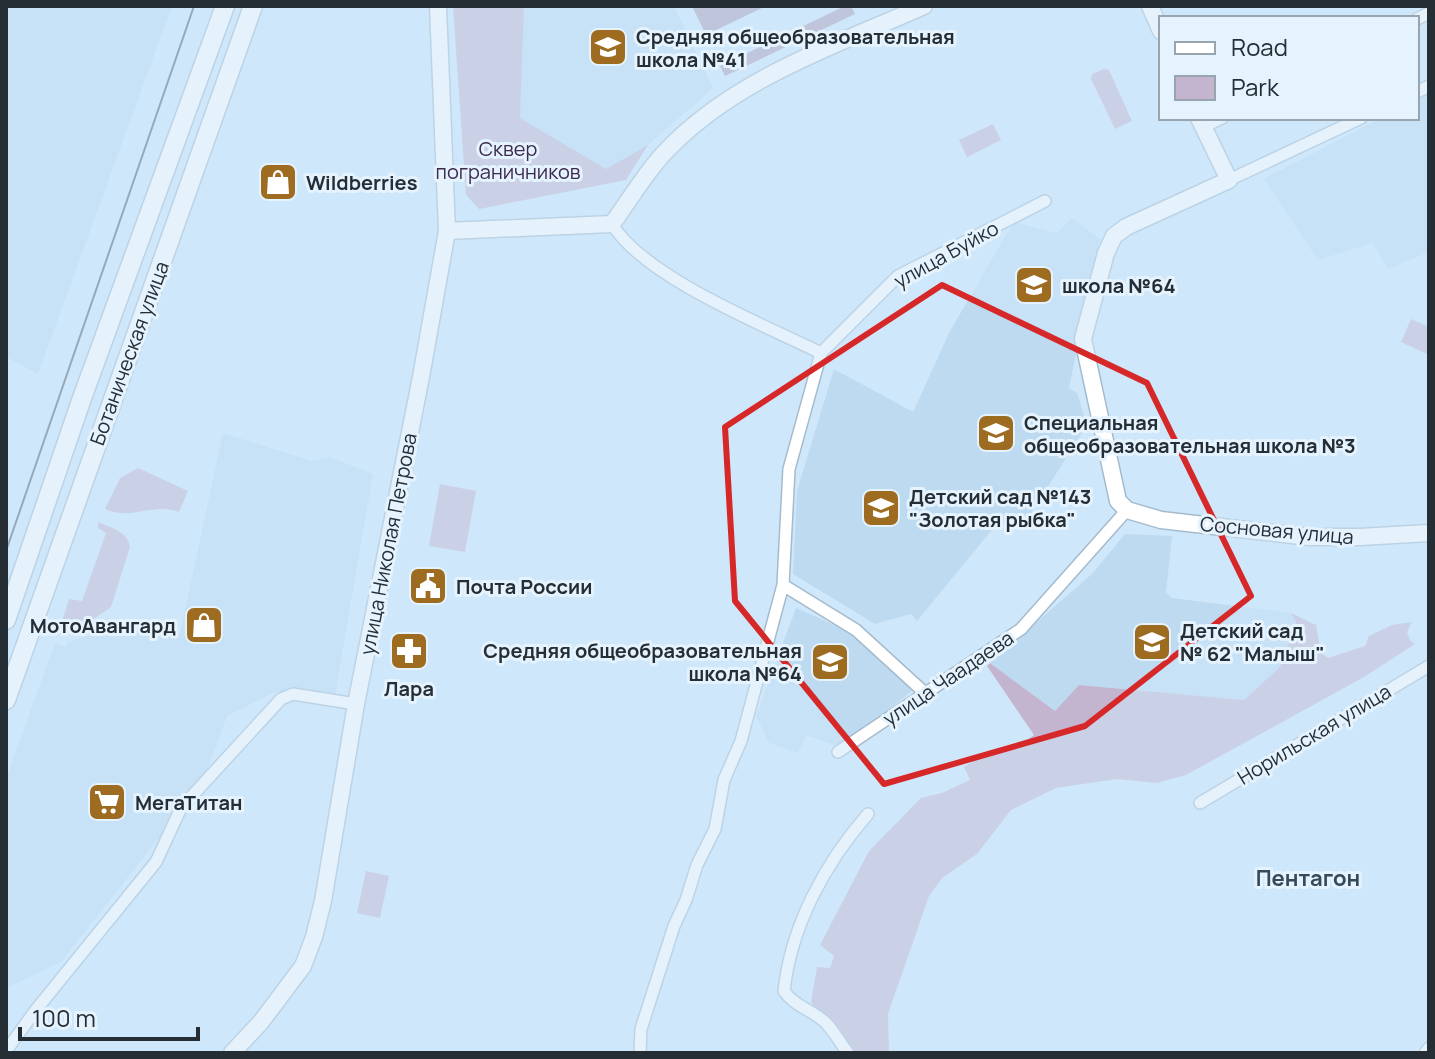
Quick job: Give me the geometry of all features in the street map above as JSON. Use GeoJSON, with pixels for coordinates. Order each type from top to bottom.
{"type":"FeatureCollection","features":[{"type":"Feature","properties":{"kind":"main road","name":"Ботаническая улица"},"geometry":{"type":"LineString","coordinates":[[6,620],[81,401],[225,6]]}},
{"type":"Feature","properties":{"kind":"main road","name":"Ботаническая улица"},"geometry":{"type":"LineString","coordinates":[[6,700],[253,6]]}},
{"type":"Feature","properties":{"kind":"street","name":"улица Николая Петрова"},"geometry":{"type":"LineString","coordinates":[[232,1053],[295,978],[309,953],[323,901],[356,704],[447,231],[438,6]]}},
{"type":"Feature","properties":{"kind":"street"},"geometry":{"type":"LineString","coordinates":[[612,224],[669,147],[726,101],[796,63],[924,6]]}},
{"type":"Feature","properties":{"kind":"street"},"geometry":{"type":"LineString","coordinates":[[1150,6],[1159,26]]}},
{"type":"Feature","properties":{"kind":"street"},"geometry":{"type":"LineString","coordinates":[[1127,510],[1118,501],[1113,486],[1083,339],[1106,253],[1114,236],[1126,227],[1357,120]]}},
{"type":"Feature","properties":{"kind":"street"},"geometry":{"type":"LineString","coordinates":[[1201,123],[1229,180]]}},
{"type":"Feature","properties":{"kind":"street","name":"улица Буйко"},"geometry":{"type":"LineString","coordinates":[[821,353],[898,276],[1045,201]]}},
{"type":"Feature","properties":{"kind":"street"},"geometry":{"type":"LineString","coordinates":[[447,231],[612,224]]}},
{"type":"Feature","properties":{"kind":"street"},"geometry":{"type":"LineString","coordinates":[[612,224],[633,249],[694,291],[821,353],[789,469],[783,585],[741,741],[724,780],[715,829],[697,865],[674,926],[641,1029],[640,1053]]}},
{"type":"Feature","properties":{"kind":"street","name":"Сосновая улица"},"geometry":{"type":"LineString","coordinates":[[1127,510],[1161,520],[1309,537],[1429,533]]}},
{"type":"Feature","properties":{"kind":"street","name":"улица Чаадаева"},"geometry":{"type":"LineString","coordinates":[[838,752],[1021,629],[1127,510]]}},
{"type":"Feature","properties":{"kind":"street"},"geometry":{"type":"LineString","coordinates":[[783,585],[856,630],[926,694]]}},
{"type":"Feature","properties":{"kind":"street","name":"Норильская улица"},"geometry":{"type":"LineString","coordinates":[[1200,803],[1429,666]]}},
{"type":"Feature","properties":{"kind":"street"},"geometry":{"type":"LineString","coordinates":[[6,1051],[156,862],[181,808],[281,699],[293,694],[356,704]]}},
{"type":"Feature","properties":{"kind":"street"},"geometry":{"type":"LineString","coordinates":[[848,1053],[828,1024],[791,1001],[784,991],[796,938],[810,903],[842,846],[868,814]]}},
{"type":"Feature","properties":{"kind":"street"},"geometry":{"type":"LineString","coordinates":[[1425,1053],[1429,1048]]}},
{"type":"Feature","properties":{"kind":"highlighted area"},"geometry":{"type":"Polygon","coordinates":[[[942,285],[1147,383],[1251,596],[1085,726],[884,784],[735,601],[725,427],[942,285]]]}},
{"type":"Feature","properties":{"kind":"shaded area"},"geometry":{"type":"Polygon","coordinates":[[[6,6],[172,6],[38,374],[6,357],[6,6]]]}},
{"type":"Feature","properties":{"kind":"shaded area","name":"Средняя общеобразовательная школа №41"},"geometry":{"type":"Polygon","coordinates":[[[524,6],[674,6],[713,88],[648,145],[606,169],[520,118],[524,6]]]}},
{"type":"Feature","properties":{"kind":"shaded area"},"geometry":{"type":"Polygon","coordinates":[[[692,6],[766,6],[706,35],[692,6]]]}},
{"type":"Feature","properties":{"kind":"shaded area"},"geometry":{"type":"Polygon","coordinates":[[[845,6],[851,6],[855,14],[725,76],[720,66],[845,6]]]}},
{"type":"Feature","properties":{"kind":"shaded area"},"geometry":{"type":"Polygon","coordinates":[[[1429,93],[1429,252],[1388,269],[1372,243],[1318,260],[1264,179],[1377,120],[1419,120],[1419,98],[1429,93]]]}},
{"type":"Feature","properties":{"kind":"shaded area"},"geometry":{"type":"Polygon","coordinates":[[[1072,218],[1100,239],[1069,388],[1077,393],[1087,425],[1030,515],[995,526],[917,621],[911,614],[875,624],[793,574],[797,491],[834,369],[913,412],[950,331],[1014,222],[1057,233],[1072,218]]]}},
{"type":"Feature","properties":{"kind":"shaded area"},"geometry":{"type":"Polygon","coordinates":[[[223,433],[312,461],[330,457],[373,474],[335,695],[274,692],[227,716],[203,782],[61,962],[8,987],[6,779],[55,643],[65,647],[67,643],[107,629],[109,624],[180,633],[223,433]]]}},
{"type":"Feature","properties":{"kind":"shaded area","name":"Детский сад № 62 \"Малыш\""},"geometry":{"type":"Polygon","coordinates":[[[1125,534],[1172,536],[1166,592],[1172,598],[1291,613],[1296,622],[1280,667],[1244,700],[1080,685],[1055,711],[990,663],[1093,573],[1125,534]]]}},
{"type":"Feature","properties":{"kind":"shaded area","name":"Средняя общеобразовательная школа №64"},"geometry":{"type":"Polygon","coordinates":[[[796,608],[855,634],[914,689],[842,748],[806,735],[798,753],[769,743],[756,716],[796,608]]]}},
{"type":"Feature","properties":{"kind":"green space","name":"Сквер пограничников"},"geometry":{"type":"Polygon","coordinates":[[[453,6],[524,6],[520,118],[606,169],[648,145],[626,180],[479,209],[466,195],[453,6]]]}},
{"type":"Feature","properties":{"kind":"green space"},"geometry":{"type":"Polygon","coordinates":[[[1109,70],[1132,121],[1115,129],[1091,79],[1092,74],[1109,70]]]}},
{"type":"Feature","properties":{"kind":"green space"},"geometry":{"type":"Polygon","coordinates":[[[993,124],[1001,140],[967,157],[959,140],[993,124]]]}},
{"type":"Feature","properties":{"kind":"green space"},"geometry":{"type":"Polygon","coordinates":[[[1411,319],[1429,327],[1429,355],[1401,342],[1411,319]]]}},
{"type":"Feature","properties":{"kind":"green space"},"geometry":{"type":"Polygon","coordinates":[[[138,468],[188,491],[179,512],[160,509],[125,513],[105,509],[120,478],[138,468]]]}},
{"type":"Feature","properties":{"kind":"green space"},"geometry":{"type":"Polygon","coordinates":[[[440,484],[476,491],[465,552],[429,546],[440,484]]]}},
{"type":"Feature","properties":{"kind":"green space"},"geometry":{"type":"Polygon","coordinates":[[[98,522],[126,537],[130,547],[111,607],[86,624],[58,635],[69,599],[82,601],[106,533],[98,528],[98,522]]]}},
{"type":"Feature","properties":{"kind":"green space"},"geometry":{"type":"Polygon","coordinates":[[[1291,613],[1316,625],[1321,653],[1328,658],[1365,646],[1369,636],[1392,625],[1412,622],[1407,632],[1415,644],[1364,677],[1186,775],[1157,783],[1117,779],[1056,788],[1011,810],[977,854],[942,878],[929,896],[888,1014],[889,1053],[849,1052],[811,1002],[817,967],[830,968],[834,956],[820,945],[869,851],[921,798],[942,793],[970,780],[964,767],[980,757],[1014,749],[1034,735],[987,666],[990,663],[1055,711],[1079,685],[1244,700],[1280,667],[1296,622],[1291,613]]]}},
{"type":"Feature","properties":{"kind":"green space"},"geometry":{"type":"Polygon","coordinates":[[[366,871],[389,876],[380,918],[357,913],[366,871]]]}},
{"type":"Feature","properties":{"kind":"tram line"},"geometry":{"type":"LineString","coordinates":[[6,551],[194,6]]}},
{"type":"Feature","properties":{"kind":"place","name":"Средняя общеобразовательная школа №41"},"geometry":{"type":"Point","coordinates":[608,47]}},
{"type":"Feature","properties":{"kind":"place","name":"Wildberries"},"geometry":{"type":"Point","coordinates":[278,182]}},
{"type":"Feature","properties":{"kind":"place","name":"школа №64"},"geometry":{"type":"Point","coordinates":[1034,285]}},
{"type":"Feature","properties":{"kind":"place","name":"Специальная общеобразовательная школа №3"},"geometry":{"type":"Point","coordinates":[996,433]}},
{"type":"Feature","properties":{"kind":"place","name":"Детский сад №143 \"Золотая рыбка\""},"geometry":{"type":"Point","coordinates":[881,508]}},
{"type":"Feature","properties":{"kind":"place","name":"Почта России"},"geometry":{"type":"Point","coordinates":[428,586]}},
{"type":"Feature","properties":{"kind":"place","name":"МотоАвангард"},"geometry":{"type":"Point","coordinates":[204,625]}},
{"type":"Feature","properties":{"kind":"place","name":"Детский сад № 62 \"Малыш\""},"geometry":{"type":"Point","coordinates":[1152,642]}},
{"type":"Feature","properties":{"kind":"place","name":"Лара"},"geometry":{"type":"Point","coordinates":[409,651]}},
{"type":"Feature","properties":{"kind":"place","name":"Средняя общеобразовательная школа №64"},"geometry":{"type":"Point","coordinates":[830,662]}},
{"type":"Feature","properties":{"kind":"place","name":"МегаТитан"},"geometry":{"type":"Point","coordinates":[107,802]}},
{"type":"Feature","properties":{"kind":"district","name":"Пентагон"},"geometry":{"type":"Point","coordinates":[1308,878]}}]}
